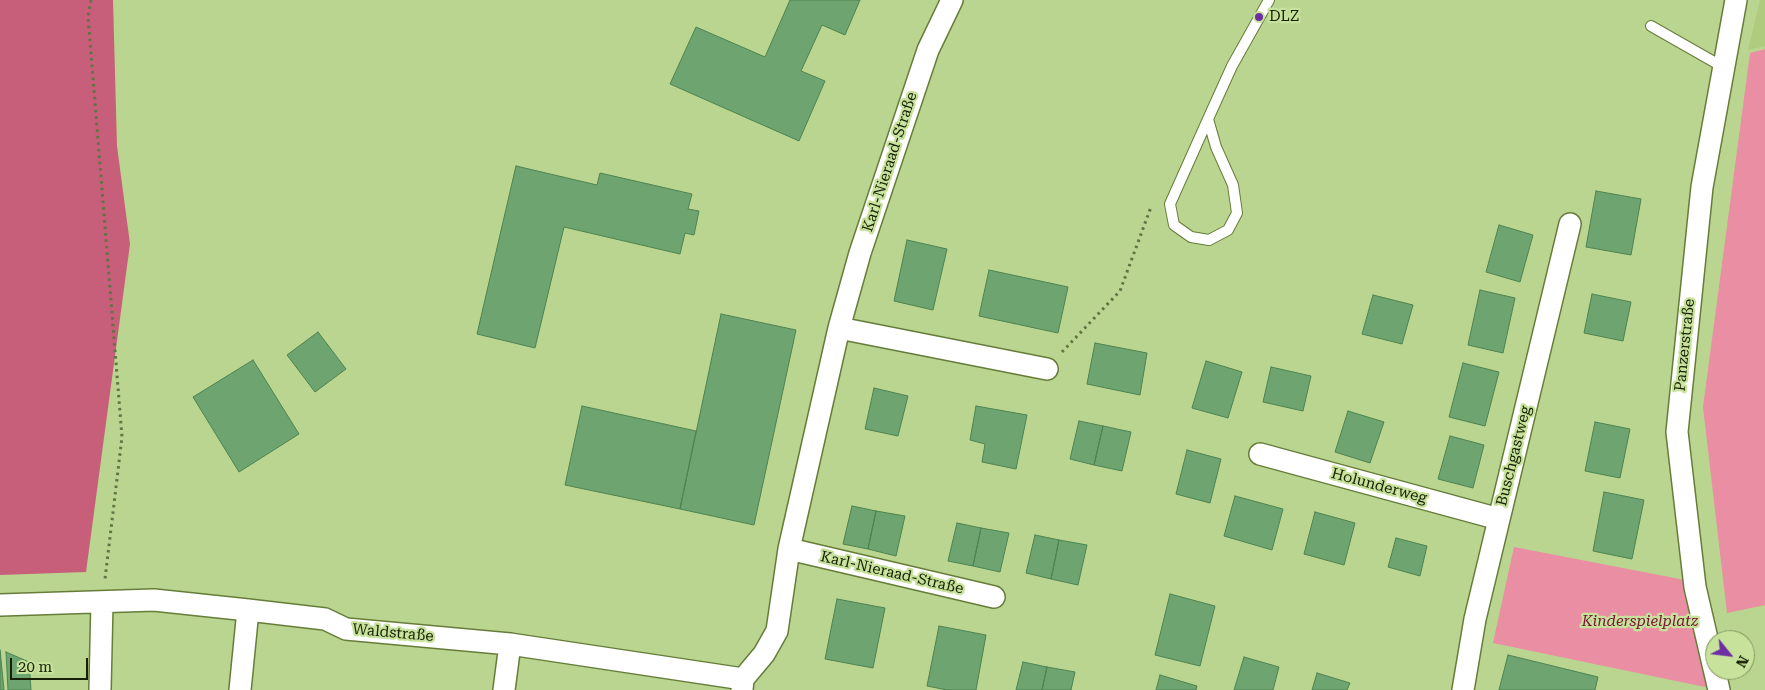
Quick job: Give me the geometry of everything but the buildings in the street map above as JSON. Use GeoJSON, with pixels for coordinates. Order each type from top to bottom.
{"type":"FeatureCollection","features":[{"type":"Feature","properties":{"kind":"street","name":"Karl-Nieraad-Straße"},"geometry":{"type":"LineString","coordinates":[[742,685],[764,654],[777,631],[789,550],[838,328],[860,253],[928,50],[952,0]]}},
{"type":"Feature","properties":{"kind":"street","name":"Panzerstraße"},"geometry":{"type":"LineString","coordinates":[[1719,690],[1695,587],[1677,432],[1702,187],[1736,0]]}},
{"type":"Feature","properties":{"kind":"street","name":"Buschgastweg"},"geometry":{"type":"LineString","coordinates":[[1463,690],[1475,620],[1498,519],[1570,224]]}},
{"type":"Feature","properties":{"kind":"street"},"geometry":{"type":"LineString","coordinates":[[838,328],[1046,369]]}},
{"type":"Feature","properties":{"kind":"street","name":"Holunderweg"},"geometry":{"type":"LineString","coordinates":[[1260,454],[1498,519]]}},
{"type":"Feature","properties":{"kind":"street","name":"Karl-Nieraad-Straße"},"geometry":{"type":"LineString","coordinates":[[789,550],[994,597]]}},
{"type":"Feature","properties":{"kind":"street","name":"Waldstraße"},"geometry":{"type":"LineString","coordinates":[[0,605],[154,600],[248,610],[325,619],[346,629],[510,644],[742,685]]}},
{"type":"Feature","properties":{"kind":"street"},"geometry":{"type":"LineString","coordinates":[[100,690],[102,602]]}},
{"type":"Feature","properties":{"kind":"street"},"geometry":{"type":"LineString","coordinates":[[240,690],[248,610]]}},
{"type":"Feature","properties":{"kind":"street"},"geometry":{"type":"LineString","coordinates":[[504,690],[510,644]]}},
{"type":"Feature","properties":{"kind":"lane"},"geometry":{"type":"LineString","coordinates":[[1208,119],[1216,147],[1233,186],[1237,213],[1228,230],[1209,240],[1191,237],[1174,225],[1170,204],[1208,119],[1232,66],[1269,0]]}},
{"type":"Feature","properties":{"kind":"lane"},"geometry":{"type":"LineString","coordinates":[[1651,26],[1723,67]]}},
{"type":"Feature","properties":{"kind":"path"},"geometry":{"type":"LineString","coordinates":[[90,0],[88,16],[122,437],[102,602]]}},
{"type":"Feature","properties":{"kind":"path"},"geometry":{"type":"LineString","coordinates":[[1046,369],[1120,290],[1153,203],[1170,204]]}},
{"type":"Feature","properties":{"kind":"shaded area"},"geometry":{"type":"Polygon","coordinates":[[[0,0],[113,0],[117,146],[130,244],[86,572],[0,575],[0,0]]]}},
{"type":"Feature","properties":{"kind":"shaded area"},"geometry":{"type":"Polygon","coordinates":[[[1760,0],[1765,0],[1765,46],[1748,50],[1760,0]]]}},
{"type":"Feature","properties":{"kind":"green space"},"geometry":{"type":"Polygon","coordinates":[[[1765,49],[1765,605],[1727,613],[1703,407],[1750,53],[1765,49]]]}},
{"type":"Feature","properties":{"kind":"green space","name":"Kinderspielplatz"},"geometry":{"type":"Polygon","coordinates":[[[1514,547],[1685,580],[1705,666],[1705,680],[1708,680],[1710,688],[1493,643],[1514,547]]]}},
{"type":"Feature","properties":{"kind":"place","name":"DLZ"},"geometry":{"type":"Point","coordinates":[1259,17]}}]}
